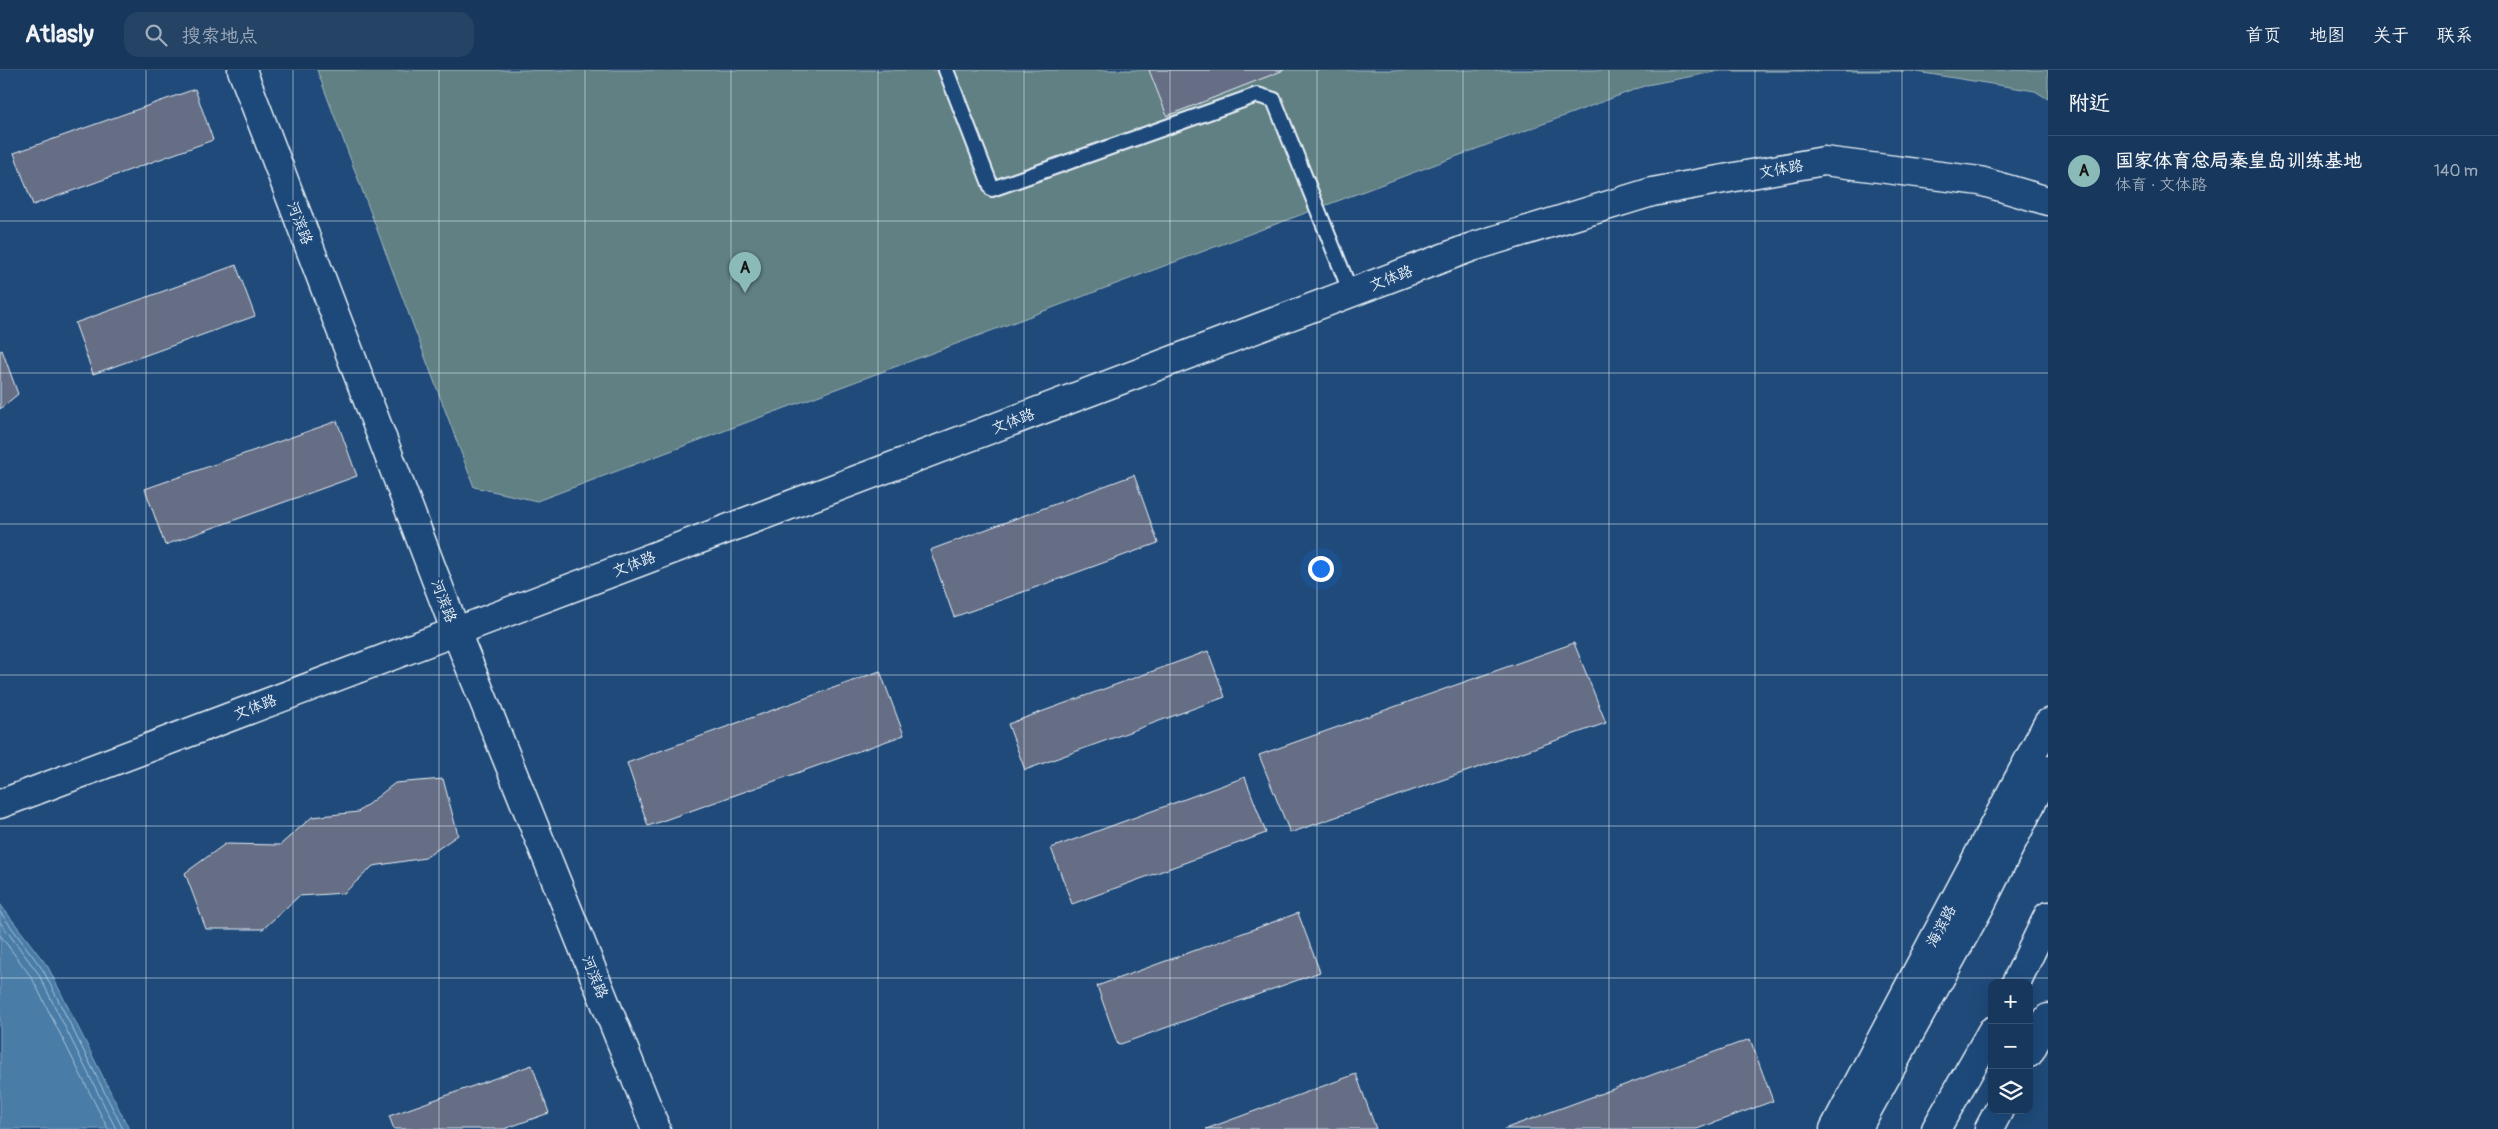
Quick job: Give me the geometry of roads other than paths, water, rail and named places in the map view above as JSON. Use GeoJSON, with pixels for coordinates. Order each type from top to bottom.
{"type":"FeatureCollection","features":[{"type":"Feature","properties":{"kind":"street","name":"河滨路"},"geometry":{"type":"LineString","coordinates":[[242,70],[456,632],[656,1129]]}},
{"type":"Feature","properties":{"kind":"street","name":"文体路"},"geometry":{"type":"LineString","coordinates":[[0,804],[1472,247],[1652,192],[1824,161],[1980,181],[2048,201]]}},
{"type":"Feature","properties":{"kind":"street","name":"海滨路"},"geometry":{"type":"LineString","coordinates":[[1834,1129],[2048,724]]}},
{"type":"Feature","properties":{"kind":"street","name":"海滨路"},"geometry":{"type":"LineString","coordinates":[[1857,1129],[1980,906],[2048,770]]}},
{"type":"Feature","properties":{"kind":"street"},"geometry":{"type":"LineString","coordinates":[[2018,979],[2048,916]]}},
{"type":"Feature","properties":{"kind":"street"},"geometry":{"type":"LineString","coordinates":[[2033,1046],[2048,1018]]}},
{"type":"Feature","properties":{"kind":"street"},"geometry":{"type":"LineString","coordinates":[[1936,1129],[1988,1038]]}},
{"type":"Feature","properties":{"kind":"street"},"geometry":{"type":"LineString","coordinates":[[1989,1129],[1997,1114]]}},
{"type":"Feature","properties":{"kind":"lane"},"geometry":{"type":"LineString","coordinates":[[946,70],[992,189],[1257,95],[1274,100],[1351,293]]}},
{"type":"Feature","properties":{"kind":"water"},"geometry":{"type":"Polygon","coordinates":[[[0,904],[48,967],[129,1129],[0,1129],[0,904]]]}},
{"type":"Feature","properties":{"kind":"place","name":"国家体育总局秦皇岛训练基地"},"geometry":{"type":"Point","coordinates":[745,293]}}]}
